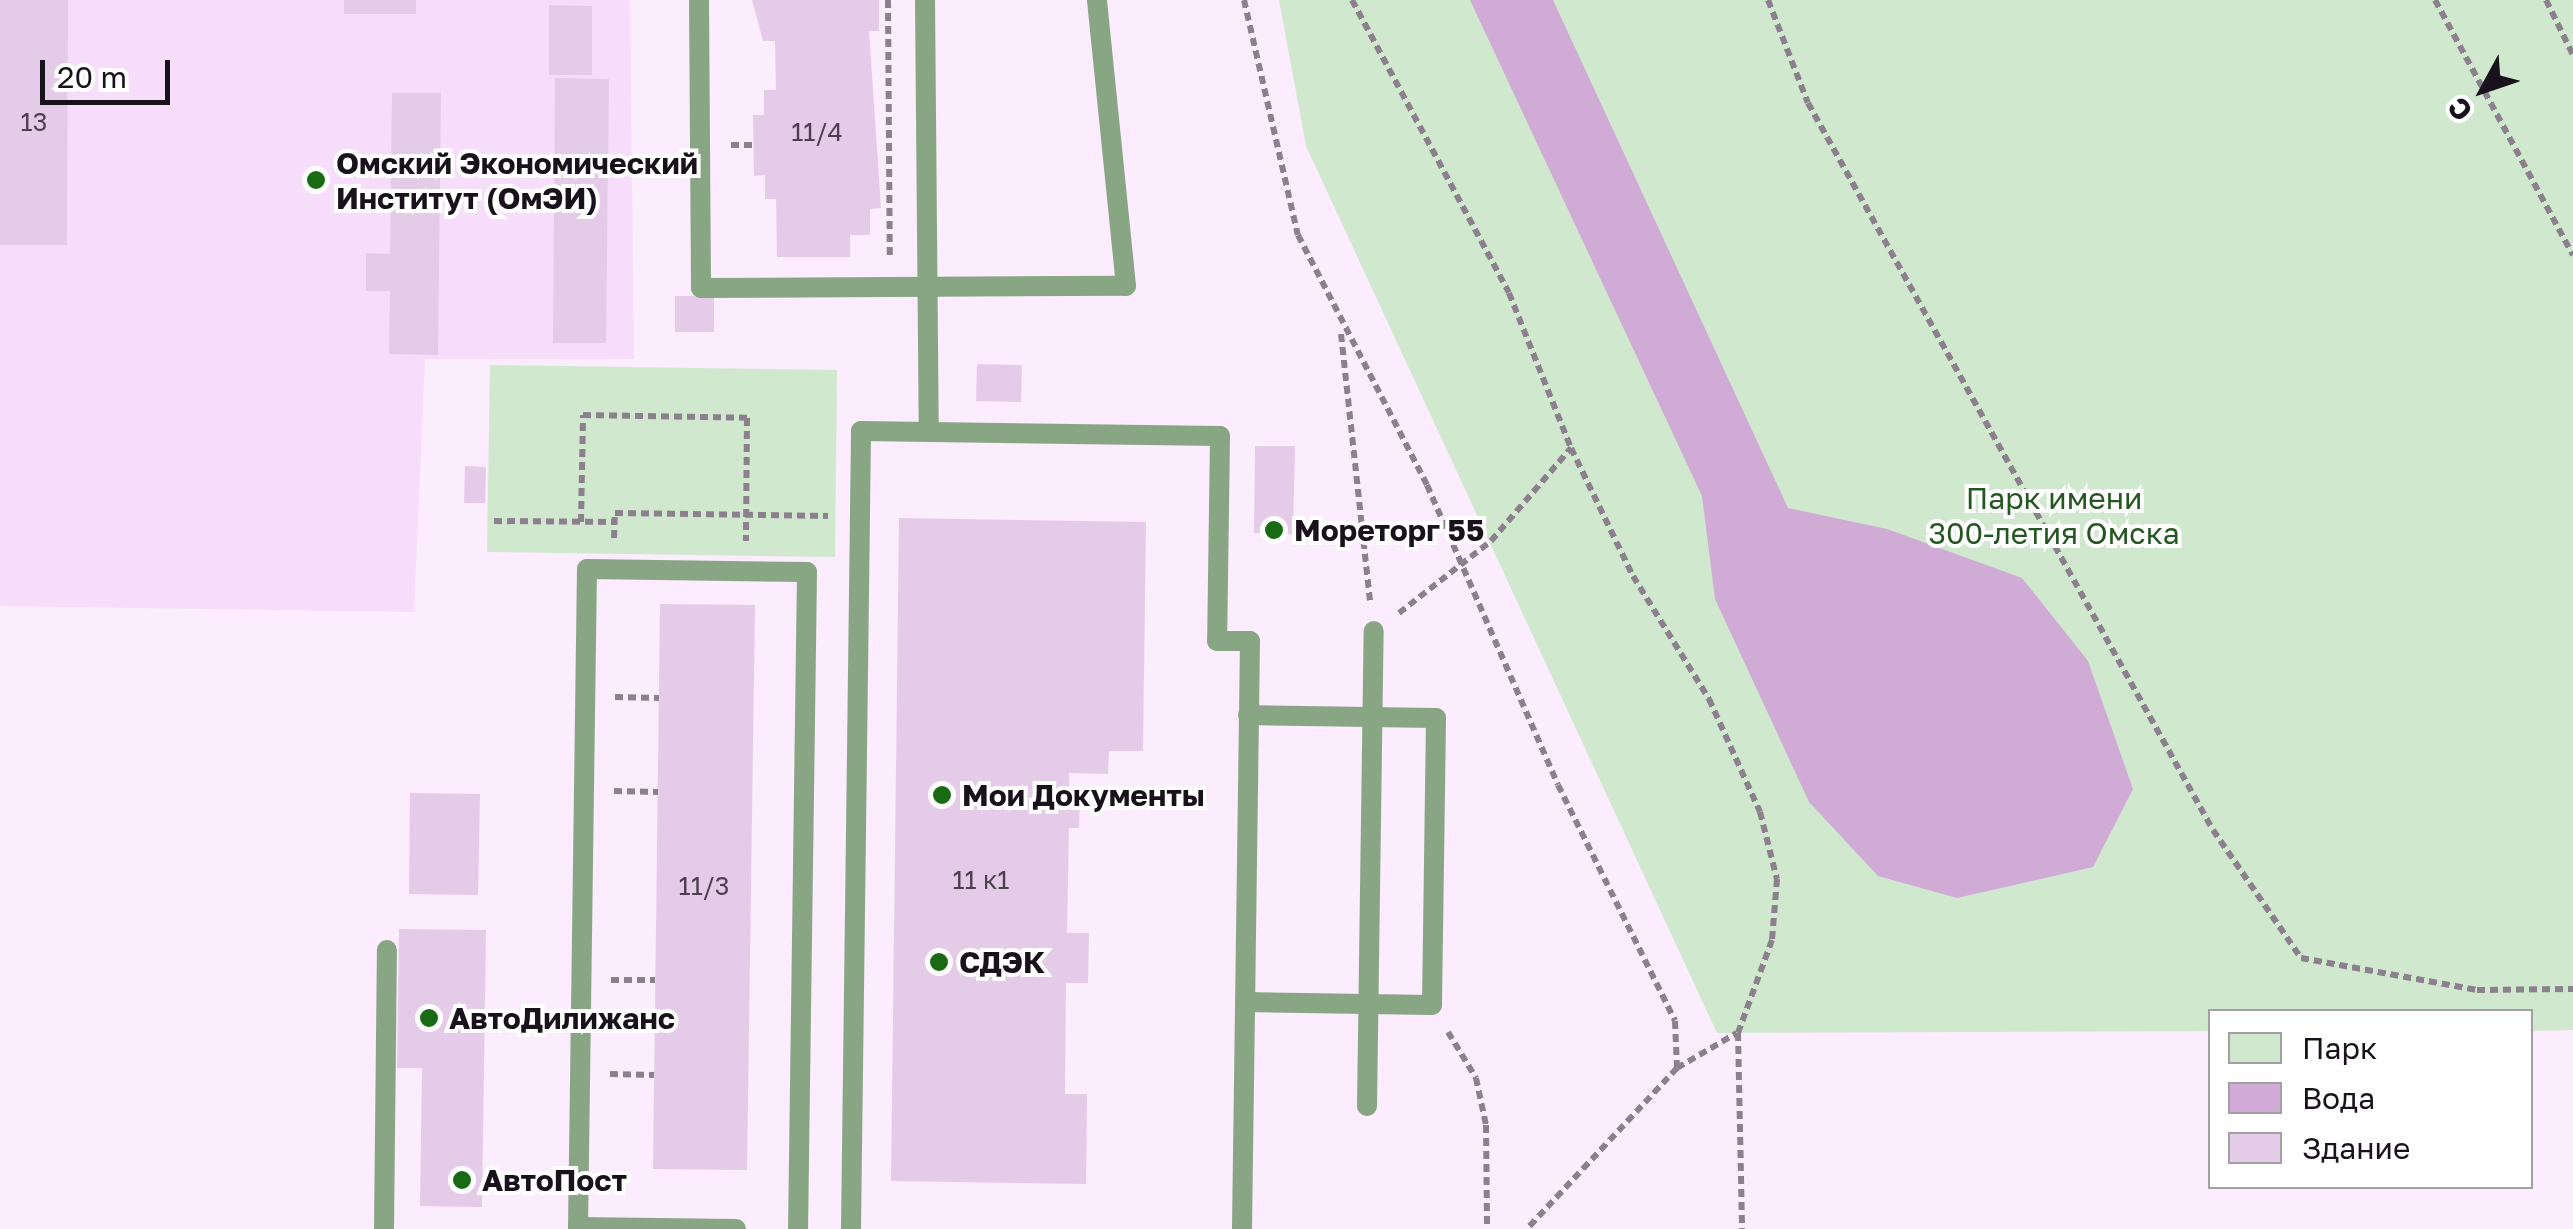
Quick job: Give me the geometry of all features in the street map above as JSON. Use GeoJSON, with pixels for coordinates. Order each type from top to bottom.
{"type":"FeatureCollection","features":[{"type":"Feature","properties":{"kind":"lane"},"geometry":{"type":"LineString","coordinates":[[699,0],[701,288],[1126,286],[1097,0]]}},
{"type":"Feature","properties":{"kind":"lane"},"geometry":{"type":"LineString","coordinates":[[925,0],[929,432]]}},
{"type":"Feature","properties":{"kind":"lane"},"geometry":{"type":"LineString","coordinates":[[850,1229],[861,431],[1220,436],[1217,641],[1250,641],[1242,1229]]}},
{"type":"Feature","properties":{"kind":"lane"},"geometry":{"type":"LineString","coordinates":[[736,1229],[578,1228],[587,569],[807,572],[798,1229]]}},
{"type":"Feature","properties":{"kind":"lane"},"geometry":{"type":"LineString","coordinates":[[1368,1106],[1374,631]]}},
{"type":"Feature","properties":{"kind":"lane"},"geometry":{"type":"LineString","coordinates":[[1245,1002],[1432,1005],[1436,718],[1248,715]]}},
{"type":"Feature","properties":{"kind":"lane"},"geometry":{"type":"LineString","coordinates":[[384,1229],[388,950]]}},
{"type":"Feature","properties":{"kind":"path"},"geometry":{"type":"LineString","coordinates":[[870,263],[890,263],[888,0]]}},
{"type":"Feature","properties":{"kind":"path"},"geometry":{"type":"LineString","coordinates":[[1244,0],[1298,235],[1340,328],[1397,422],[1461,569],[1674,1021],[1677,1068]]}},
{"type":"Feature","properties":{"kind":"path"},"geometry":{"type":"LineString","coordinates":[[1352,0],[1509,293],[1571,448],[1632,576],[1709,699],[1760,812],[1777,879],[1772,940],[1738,1033],[1742,1229]]}},
{"type":"Feature","properties":{"kind":"path"},"geometry":{"type":"LineString","coordinates":[[1768,0],[1808,103],[2213,830],[2301,958],[2477,990],[2573,989]]}},
{"type":"Feature","properties":{"kind":"path"},"geometry":{"type":"LineString","coordinates":[[2435,0],[2573,255]]}},
{"type":"Feature","properties":{"kind":"path"},"geometry":{"type":"LineString","coordinates":[[2546,0],[2573,55]]}},
{"type":"Feature","properties":{"kind":"path"},"geometry":{"type":"LineString","coordinates":[[731,145],[753,145]]}},
{"type":"Feature","properties":{"kind":"path"},"geometry":{"type":"LineString","coordinates":[[1340,328],[1374,631],[1461,569],[1571,448]]}},
{"type":"Feature","properties":{"kind":"path"},"geometry":{"type":"LineString","coordinates":[[581,522],[583,415],[747,418],[746,515]]}},
{"type":"Feature","properties":{"kind":"path"},"geometry":{"type":"LineString","coordinates":[[494,520],[614,522],[615,513],[860,517]]}},
{"type":"Feature","properties":{"kind":"path"},"geometry":{"type":"LineString","coordinates":[[612,697],[659,698]]}},
{"type":"Feature","properties":{"kind":"path"},"geometry":{"type":"LineString","coordinates":[[611,791],[658,792]]}},
{"type":"Feature","properties":{"kind":"path"},"geometry":{"type":"LineString","coordinates":[[609,980],[655,980]]}},
{"type":"Feature","properties":{"kind":"path"},"geometry":{"type":"LineString","coordinates":[[1432,1005],[1476,1078],[1486,1229]]}},
{"type":"Feature","properties":{"kind":"path"},"geometry":{"type":"LineString","coordinates":[[1528,1229],[1677,1068],[1738,1033]]}},
{"type":"Feature","properties":{"kind":"path"},"geometry":{"type":"LineString","coordinates":[[607,1074],[654,1075]]}},
{"type":"Feature","properties":{"kind":"shaded area","name":"Омский Экономический Институт (ОмЭИ)"},"geometry":{"type":"Polygon","coordinates":[[[0,0],[630,0],[634,359],[425,359],[414,612],[0,606],[0,0]]]}},
{"type":"Feature","properties":{"kind":"green space","name":"Парк имени 300-летия Омска"},"geometry":{"type":"Polygon","coordinates":[[[1279,0],[2573,0],[2573,1030],[2533,1031],[2533,1009],[2208,1009],[2208,1031],[1717,1033],[1306,146],[1279,0]]]}},
{"type":"Feature","properties":{"kind":"green space"},"geometry":{"type":"Polygon","coordinates":[[[490,365],[837,370],[835,557],[487,552],[490,365]]]}},
{"type":"Feature","properties":{"kind":"water"},"geometry":{"type":"Polygon","coordinates":[[[1470,0],[1553,0],[1788,508],[1887,529],[2022,578],[2088,661],[2133,789],[2093,867],[1957,898],[1878,876],[1809,802],[1715,599],[1702,496],[1470,0]]]}},
{"type":"Feature","properties":{"kind":"building"},"geometry":{"type":"Polygon","coordinates":[[[0,0],[68,0],[67,245],[0,245],[0,0]]]}},
{"type":"Feature","properties":{"kind":"building"},"geometry":{"type":"Polygon","coordinates":[[[344,0],[416,0],[416,14],[344,14],[344,0]]]}},
{"type":"Feature","properties":{"kind":"building"},"geometry":{"type":"Polygon","coordinates":[[[752,0],[879,0],[879,31],[869,31],[881,208],[870,209],[870,235],[850,235],[850,257],[777,257],[776,199],[765,199],[765,175],[754,176],[753,115],[764,115],[764,90],[776,90],[775,41],[763,41],[752,0]]]}},
{"type":"Feature","properties":{"kind":"building"},"geometry":{"type":"Polygon","coordinates":[[[549,5],[592,6],[592,75],[549,75],[549,5]]]}},
{"type":"Feature","properties":{"kind":"building"},"geometry":{"type":"Polygon","coordinates":[[[555,78],[609,79],[606,343],[553,343],[555,78]]]}},
{"type":"Feature","properties":{"kind":"building"},"geometry":{"type":"Polygon","coordinates":[[[392,93],[441,93],[438,355],[389,354],[390,291],[366,291],[366,253],[390,254],[392,93]]]}},
{"type":"Feature","properties":{"kind":"building"},"geometry":{"type":"Polygon","coordinates":[[[675,296],[714,296],[714,332],[675,332],[675,296]]]}},
{"type":"Feature","properties":{"kind":"building"},"geometry":{"type":"Polygon","coordinates":[[[977,364],[1022,365],[1021,402],[976,401],[977,364]]]}},
{"type":"Feature","properties":{"kind":"building"},"geometry":{"type":"Polygon","coordinates":[[[1255,446],[1295,446],[1293,534],[1254,533],[1255,446]]]}},
{"type":"Feature","properties":{"kind":"building"},"geometry":{"type":"Polygon","coordinates":[[[465,466],[486,467],[485,503],[464,503],[465,466]]]}},
{"type":"Feature","properties":{"kind":"building"},"geometry":{"type":"Polygon","coordinates":[[[899,518],[1146,522],[1143,751],[1109,751],[1108,774],[1069,773],[1069,799],[1080,799],[1079,828],[1069,828],[1067,933],[1089,933],[1088,983],[1066,983],[1065,1094],[1087,1094],[1086,1184],[891,1181],[899,518]]]}},
{"type":"Feature","properties":{"kind":"building"},"geometry":{"type":"Polygon","coordinates":[[[660,604],[755,605],[747,1170],[653,1169],[660,604]]]}},
{"type":"Feature","properties":{"kind":"building"},"geometry":{"type":"Polygon","coordinates":[[[410,793],[480,794],[478,895],[409,894],[410,793]]]}},
{"type":"Feature","properties":{"kind":"building"},"geometry":{"type":"Polygon","coordinates":[[[399,929],[486,930],[482,1207],[420,1206],[422,1068],[397,1068],[399,929]]]}},
{"type":"Feature","properties":{"kind":"place","name":"Омский Экономический Институт (ОмЭИ)"},"geometry":{"type":"Point","coordinates":[316,180]}},
{"type":"Feature","properties":{"kind":"place","name":"Мореторг 55"},"geometry":{"type":"Point","coordinates":[1274,530]}},
{"type":"Feature","properties":{"kind":"place","name":"Мои Документы"},"geometry":{"type":"Point","coordinates":[942,795]}},
{"type":"Feature","properties":{"kind":"place","name":"СДЭК"},"geometry":{"type":"Point","coordinates":[939,962]}},
{"type":"Feature","properties":{"kind":"place","name":"АвтоДилижанс"},"geometry":{"type":"Point","coordinates":[429,1018]}},
{"type":"Feature","properties":{"kind":"place","name":"АвтоПост"},"geometry":{"type":"Point","coordinates":[462,1180]}}]}
